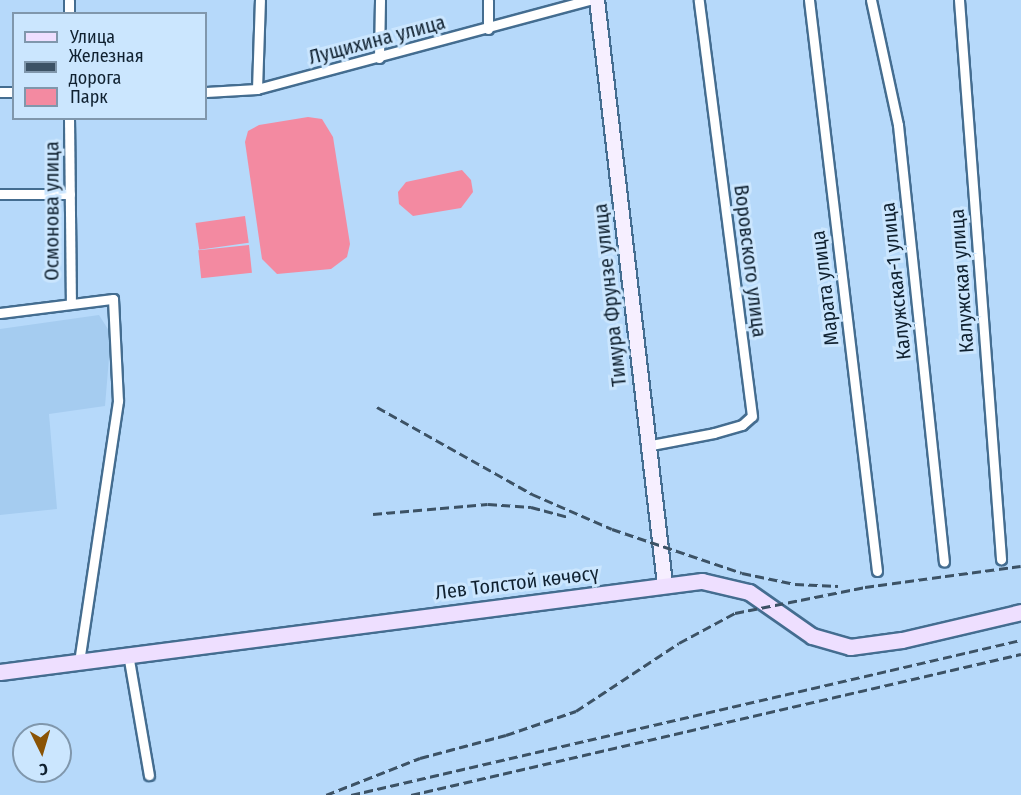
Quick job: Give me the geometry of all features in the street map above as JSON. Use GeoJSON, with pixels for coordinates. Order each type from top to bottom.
{"type":"FeatureCollection","features":[{"type":"Feature","properties":{"kind":"main road","name":"Тимура Фрунзе улица"},"geometry":{"type":"LineString","coordinates":[[597,0],[646,446],[665,584]]}},
{"type":"Feature","properties":{"kind":"main road","name":"Лев Толстой көчөсү"},"geometry":{"type":"LineString","coordinates":[[0,672],[702,581],[748,592],[812,636],[850,647],[902,640],[1021,612]]}},
{"type":"Feature","properties":{"kind":"street"},"geometry":{"type":"LineString","coordinates":[[256,89],[260,0]]}},
{"type":"Feature","properties":{"kind":"street"},"geometry":{"type":"LineString","coordinates":[[379,58],[380,0]]}},
{"type":"Feature","properties":{"kind":"street"},"geometry":{"type":"LineString","coordinates":[[488,0],[488,29]]}},
{"type":"Feature","properties":{"kind":"street","name":"Лущихина улица"},"geometry":{"type":"LineString","coordinates":[[207,93],[256,89],[590,0]]}},
{"type":"Feature","properties":{"kind":"street","name":"Воровского улица"},"geometry":{"type":"LineString","coordinates":[[646,446],[714,433],[742,425],[752,416],[699,0]]}},
{"type":"Feature","properties":{"kind":"street","name":"Марата улица"},"geometry":{"type":"LineString","coordinates":[[809,0],[877,571]]}},
{"type":"Feature","properties":{"kind":"street","name":"Калужская-1 улица"},"geometry":{"type":"LineString","coordinates":[[871,0],[898,125],[944,561]]}},
{"type":"Feature","properties":{"kind":"street","name":"Калужская улица"},"geometry":{"type":"LineString","coordinates":[[959,0],[1001,559]]}},
{"type":"Feature","properties":{"kind":"street","name":"Осмонова улица"},"geometry":{"type":"LineString","coordinates":[[69,120],[71,303]]}},
{"type":"Feature","properties":{"kind":"street"},"geometry":{"type":"LineString","coordinates":[[0,194],[70,194]]}},
{"type":"Feature","properties":{"kind":"street"},"geometry":{"type":"LineString","coordinates":[[0,313],[113,299],[118,401],[79,661]]}},
{"type":"Feature","properties":{"kind":"street"},"geometry":{"type":"LineString","coordinates":[[129,654],[148,775]]}},
{"type":"Feature","properties":{"kind":"shaded area"},"geometry":{"type":"Polygon","coordinates":[[[99,315],[111,334],[105,406],[49,414],[57,509],[0,515],[0,329],[99,315]]]}},
{"type":"Feature","properties":{"kind":"green space"},"geometry":{"type":"Polygon","coordinates":[[[308,117],[322,119],[333,137],[350,244],[347,257],[331,269],[277,274],[262,259],[245,142],[248,131],[259,125],[308,117]]]}},
{"type":"Feature","properties":{"kind":"green space"},"geometry":{"type":"Polygon","coordinates":[[[462,170],[471,180],[473,192],[461,208],[413,216],[399,204],[398,192],[406,182],[462,170]]]}},
{"type":"Feature","properties":{"kind":"green space"},"geometry":{"type":"Polygon","coordinates":[[[245,216],[249,243],[199,250],[195,223],[245,216]]]}},
{"type":"Feature","properties":{"kind":"green space"},"geometry":{"type":"Polygon","coordinates":[[[249,245],[252,273],[201,278],[198,250],[249,245]]]}},
{"type":"Feature","properties":{"kind":"railway"},"geometry":{"type":"LineString","coordinates":[[377,407],[532,494],[612,529],[742,573],[795,584],[838,586]]}},
{"type":"Feature","properties":{"kind":"railway"},"geometry":{"type":"LineString","coordinates":[[373,514],[488,504],[531,507],[569,517]]}},
{"type":"Feature","properties":{"kind":"railway"},"geometry":{"type":"LineString","coordinates":[[326,795],[420,758],[506,735],[576,711],[679,643],[735,613],[865,587],[1021,566]]}},
{"type":"Feature","properties":{"kind":"railway"},"geometry":{"type":"LineString","coordinates":[[351,795],[1021,640]]}},
{"type":"Feature","properties":{"kind":"railway"},"geometry":{"type":"LineString","coordinates":[[411,795],[1021,654]]}}]}
